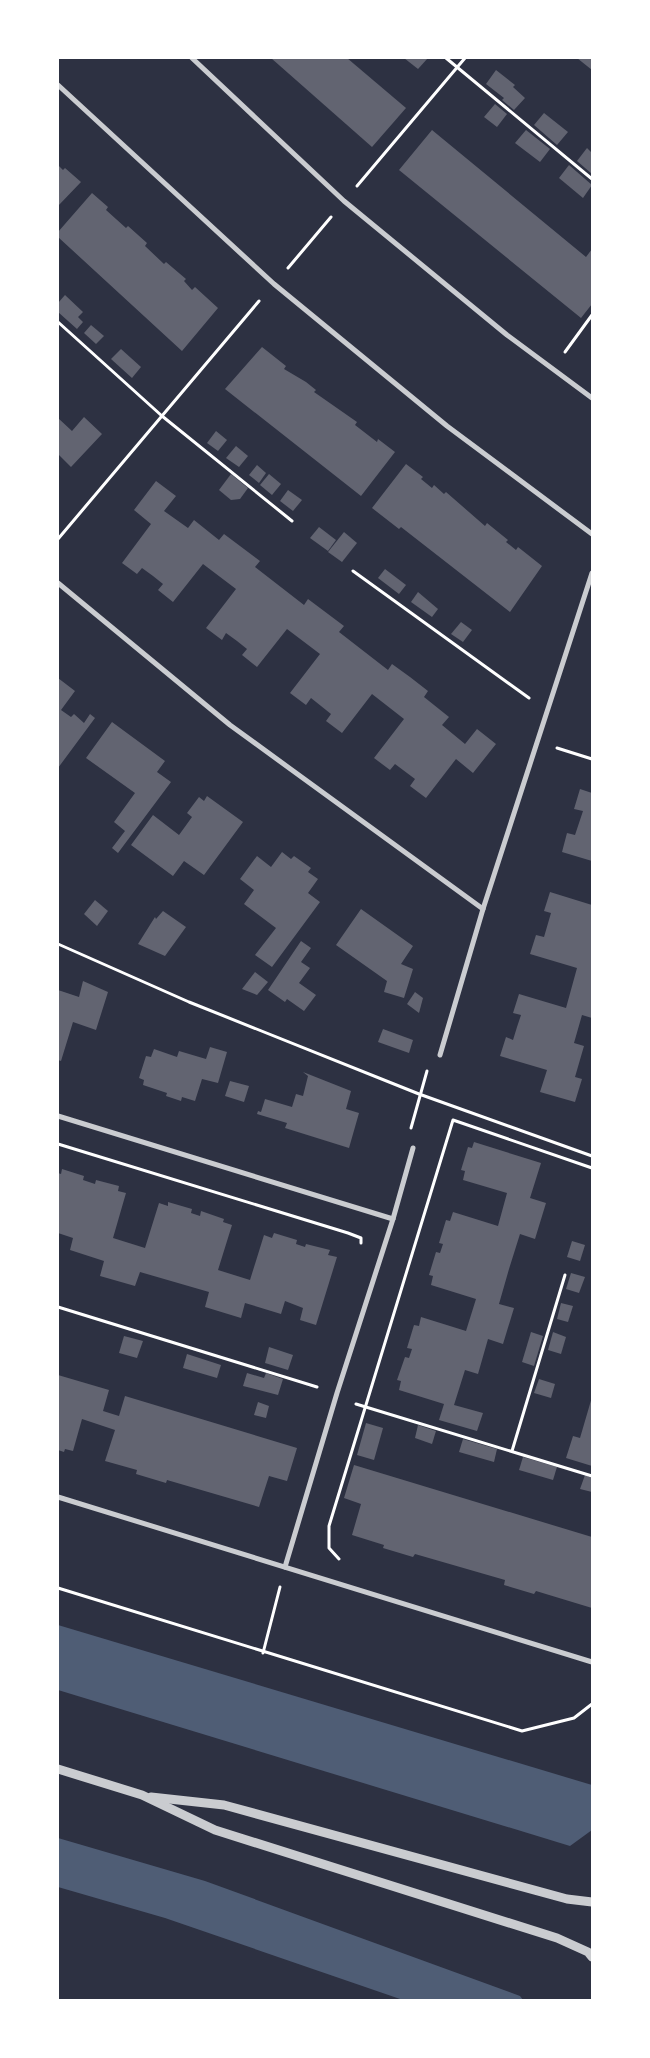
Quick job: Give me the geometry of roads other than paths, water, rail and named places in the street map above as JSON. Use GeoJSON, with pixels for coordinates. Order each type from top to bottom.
{"type":"FeatureCollection","features":[{"type":"Feature","properties":{"kind":"street"},"geometry":{"type":"LineString","coordinates":[[192,58],[344,201],[500,329],[592,398]]}},
{"type":"Feature","properties":{"kind":"street"},"geometry":{"type":"LineString","coordinates":[[58,85],[274,284],[447,426],[592,534]]}},
{"type":"Feature","properties":{"kind":"street"},"geometry":{"type":"LineString","coordinates":[[440,1055],[483,909],[592,573]]}},
{"type":"Feature","properties":{"kind":"street"},"geometry":{"type":"LineString","coordinates":[[58,584],[230,725],[483,909]]}},
{"type":"Feature","properties":{"kind":"street"},"geometry":{"type":"LineString","coordinates":[[58,1116],[393,1219]]}},
{"type":"Feature","properties":{"kind":"street"},"geometry":{"type":"LineString","coordinates":[[285,1567],[393,1219],[413,1148]]}},
{"type":"Feature","properties":{"kind":"street"},"geometry":{"type":"LineString","coordinates":[[58,1497],[592,1662]]}},
{"type":"Feature","properties":{"kind":"street"},"geometry":{"type":"LineString","coordinates":[[58,1769],[142,1795],[215,1830],[557,1938],[588,1952],[592,1957]]}},
{"type":"Feature","properties":{"kind":"street"},"geometry":{"type":"LineString","coordinates":[[142,1795],[224,1805],[567,1899],[592,1902]]}},
{"type":"Feature","properties":{"kind":"water"},"geometry":{"type":"Polygon","coordinates":[[[58,1625],[592,1785],[592,1830],[570,1846],[58,1690],[58,1625]]]}},
{"type":"Feature","properties":{"kind":"water"},"geometry":{"type":"Polygon","coordinates":[[[58,1838],[205,1881],[520,1996],[523,2000],[403,2000],[165,1918],[58,1887],[58,1838]]]}}]}
